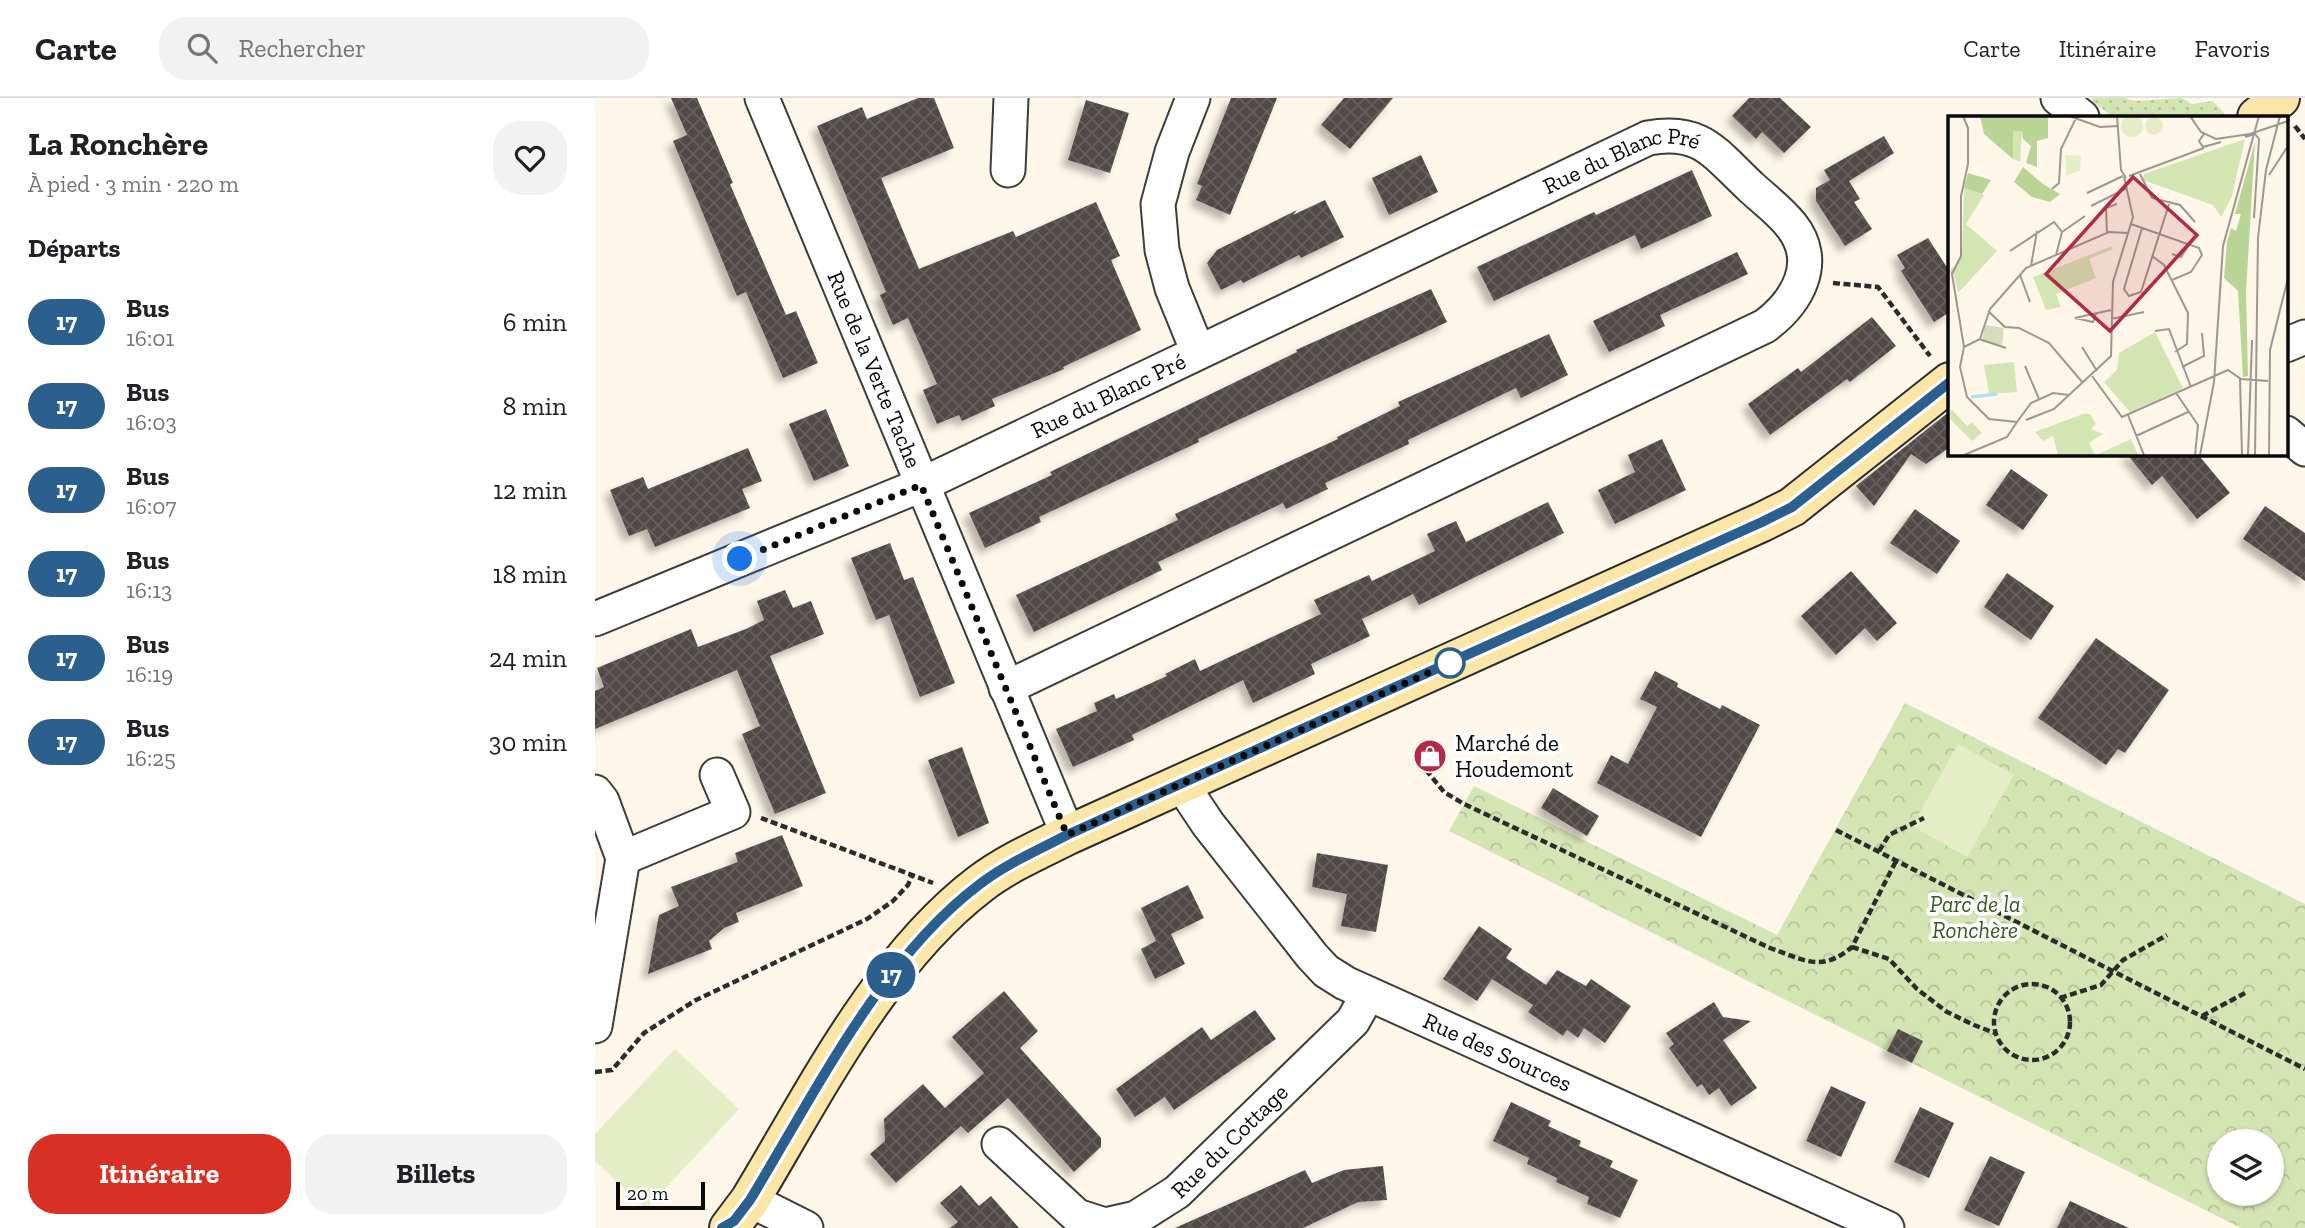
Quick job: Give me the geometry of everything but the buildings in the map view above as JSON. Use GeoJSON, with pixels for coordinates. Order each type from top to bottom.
{"type":"FeatureCollection","features":[{"type":"Feature","properties":{"kind":"street","name":"Rue de la Verte Tache"},"geometry":{"type":"LineString","coordinates":[[762,98],[1067,835]]}},
{"type":"Feature","properties":{"kind":"street"},"geometry":{"type":"LineString","coordinates":[[1008,170],[1010,98]]}},
{"type":"Feature","properties":{"kind":"street"},"geometry":{"type":"LineString","coordinates":[[1193,98],[1172,152],[1158,204],[1162,250],[1172,288],[1198,352]]}},
{"type":"Feature","properties":{"kind":"street"},"geometry":{"type":"LineString","coordinates":[[2058,98],[2081,116]]}},
{"type":"Feature","properties":{"kind":"street"},"geometry":{"type":"LineString","coordinates":[[2258,116],[2280,98]]}},
{"type":"Feature","properties":{"kind":"street","name":"Rue du Blanc Pré"},"geometry":{"type":"LineString","coordinates":[[595,619],[921,485],[1648,138],[1671,134],[1691,138],[1711,150],[1792,226],[1801,243],[1804,258],[1802,279],[1784,312],[1765,326],[1006,688]]}},
{"type":"Feature","properties":{"kind":"street"},"geometry":{"type":"LineString","coordinates":[[2287,345],[2305,337]]}},
{"type":"Feature","properties":{"kind":"street"},"geometry":{"type":"LineString","coordinates":[[806,1228],[734,1219],[873,998],[930,928],[981,883],[1067,835],[1792,507],[1940,370]]}},
{"type":"Feature","properties":{"kind":"street"},"geometry":{"type":"LineString","coordinates":[[2287,434],[2305,449]]}},
{"type":"Feature","properties":{"kind":"street"},"geometry":{"type":"LineString","coordinates":[[623,858],[733,812],[717,775]]}},
{"type":"Feature","properties":{"kind":"street","name":"Rue des Sources"},"geometry":{"type":"LineString","coordinates":[[1184,782],[1190,797],[1208,824],[1312,956],[1335,977],[1887,1228]]}},
{"type":"Feature","properties":{"kind":"street"},"geometry":{"type":"LineString","coordinates":[[595,793],[602,801],[623,858],[595,1026]]}},
{"type":"Feature","properties":{"kind":"street","name":"Rue du Cottage"},"geometry":{"type":"LineString","coordinates":[[999,1144],[1077,1216],[1105,1225],[1136,1218],[1177,1192],[1353,1021],[1369,994]]}},
{"type":"Feature","properties":{"kind":"path"},"geometry":{"type":"LineString","coordinates":[[1802,279],[1878,287],[1940,370]]}},
{"type":"Feature","properties":{"kind":"path"},"geometry":{"type":"LineString","coordinates":[[1426,770],[1444,792],[1464,804],[1770,948],[1818,964],[1841,957],[1852,947],[1897,859]]}},
{"type":"Feature","properties":{"kind":"path"},"geometry":{"type":"LineString","coordinates":[[733,812],[754,816],[943,887],[958,902]]}},
{"type":"Feature","properties":{"kind":"path"},"geometry":{"type":"LineString","coordinates":[[1879,852],[1889,835],[1924,818]]}},
{"type":"Feature","properties":{"kind":"path"},"geometry":{"type":"LineString","coordinates":[[1836,830],[2305,1069]]}},
{"type":"Feature","properties":{"kind":"path"},"geometry":{"type":"LineString","coordinates":[[595,1072],[612,1070],[644,1033],[696,1000],[867,919],[893,901],[908,885],[912,875]]}},
{"type":"Feature","properties":{"kind":"path"},"geometry":{"type":"LineString","coordinates":[[2060,998],[2101,985],[2123,960],[2167,935]]}},
{"type":"Feature","properties":{"kind":"path"},"geometry":{"type":"LineString","coordinates":[[1852,947],[1889,960],[1917,989],[1947,1012],[1995,1033]]}},
{"type":"Feature","properties":{"kind":"path"},"geometry":{"type":"LineString","coordinates":[[2026,984],[2051,989],[2068,1010],[2068,1032],[2063,1043],[2055,1052],[2044,1058],[2032,1060],[2009,1053],[2002,1047],[1995,1033],[1994,1020],[2003,997],[2026,984]]}},
{"type":"Feature","properties":{"kind":"path"},"geometry":{"type":"LineString","coordinates":[[2201,1016],[2245,993]]}},
{"type":"Feature","properties":{"kind":"green space"},"geometry":{"type":"Polygon","coordinates":[[[2093,98],[2125,98],[2135,101],[2182,98],[2192,104],[2213,101],[2226,116],[2112,116],[2092,101],[2093,98]]]}},
{"type":"Feature","properties":{"kind":"green space","name":"Parc de la Ronchère"},"geometry":{"type":"Polygon","coordinates":[[[1905,703],[2305,904],[2305,1228],[2241,1228],[1449,831],[1474,786],[1777,935],[1905,703]]]}},
{"type":"Feature","properties":{"kind":"green space"},"geometry":{"type":"Polygon","coordinates":[[[1958,744],[2014,775],[1967,857],[1912,826],[1958,744]]]}},
{"type":"Feature","properties":{"kind":"green space"},"geometry":{"type":"Polygon","coordinates":[[[675,1049],[739,1109],[646,1209],[595,1161],[595,1134],[675,1049]]]}},
{"type":"Feature","properties":{"kind":"bus line","name":"17"},"geometry":{"type":"LineString","coordinates":[[722,1228],[734,1221],[750,1200],[873,998],[930,928],[981,883],[1067,835],[1792,507],[1948,384]]}},
{"type":"Feature","properties":{"kind":"place","name":"Marché de Houdemont"},"geometry":{"type":"Point","coordinates":[1430,756]}},
{"type":"Feature","properties":{"kind":"route"},"geometry":{"type":"LineString","coordinates":[[740,559],[921,485],[1067,835],[1450,663]]}}]}
